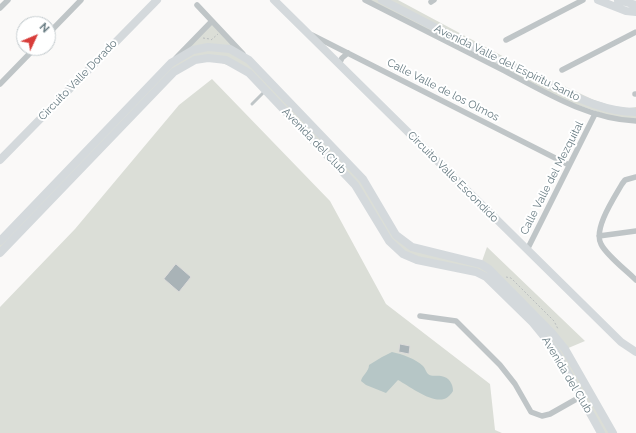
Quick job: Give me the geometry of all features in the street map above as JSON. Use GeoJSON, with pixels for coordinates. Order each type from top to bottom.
{"type":"FeatureCollection","features":[{"type":"Feature","properties":{"kind":"street"},"geometry":{"type":"LineString","coordinates":[[0,8],[8,0]]}},
{"type":"Feature","properties":{"kind":"street"},"geometry":{"type":"LineString","coordinates":[[56,26],[81,0]]}},
{"type":"Feature","properties":{"kind":"street","name":"Circuito Valle Dorado"},"geometry":{"type":"LineString","coordinates":[[0,160],[156,0]]}},
{"type":"Feature","properties":{"kind":"street","name":"Circuito Valle Escondido"},"geometry":{"type":"LineString","coordinates":[[274,0],[621,342],[636,352]]}},
{"type":"Feature","properties":{"kind":"street"},"geometry":{"type":"LineString","coordinates":[[365,0],[560,99],[596,114],[622,120],[636,121]]}},
{"type":"Feature","properties":{"kind":"street","name":"Avenida Valle del Espíritu Santo"},"geometry":{"type":"LineString","coordinates":[[382,0],[520,71],[593,105],[622,112],[636,112]]}},
{"type":"Feature","properties":{"kind":"street"},"geometry":{"type":"LineString","coordinates":[[506,40],[583,0]]}},
{"type":"Feature","properties":{"kind":"street"},"geometry":{"type":"LineString","coordinates":[[598,0],[626,11],[636,12]]}},
{"type":"Feature","properties":{"kind":"street"},"geometry":{"type":"LineString","coordinates":[[618,0],[636,5]]}},
{"type":"Feature","properties":{"kind":"street","name":"Avenida del Club"},"geometry":{"type":"LineString","coordinates":[[197,5],[251,66],[363,179],[396,235],[412,247],[481,264],[488,269],[496,281],[544,336],[554,350],[601,433]]}},
{"type":"Feature","properties":{"kind":"street","name":"Avenida del Club"},"geometry":{"type":"LineString","coordinates":[[0,241],[212,21]]}},
{"type":"Feature","properties":{"kind":"street"},"geometry":{"type":"LineString","coordinates":[[562,70],[636,32]]}},
{"type":"Feature","properties":{"kind":"street","name":"Calle Valle de los Olmos"},"geometry":{"type":"LineString","coordinates":[[308,33],[570,165]]}},
{"type":"Feature","properties":{"kind":"street","name":"Avenida del Club"},"geometry":{"type":"LineString","coordinates":[[171,63],[193,50],[208,47],[230,50],[251,66],[266,90],[355,184],[389,241],[403,254],[418,260],[476,272],[486,278],[496,281],[555,336],[565,349],[613,433]]}},
{"type":"Feature","properties":{"kind":"street"},"geometry":{"type":"LineString","coordinates":[[339,64],[342,58],[348,53]]}},
{"type":"Feature","properties":{"kind":"street"},"geometry":{"type":"LineString","coordinates":[[0,84],[27,56]]}},
{"type":"Feature","properties":{"kind":"street","name":"Avenida del Club"},"geometry":{"type":"LineString","coordinates":[[0,253],[174,72],[195,60],[208,58],[226,60],[251,66]]}},
{"type":"Feature","properties":{"kind":"street","name":"Calle Valle del Mezquital"},"geometry":{"type":"LineString","coordinates":[[527,250],[596,114]]}},
{"type":"Feature","properties":{"kind":"street"},"geometry":{"type":"LineString","coordinates":[[636,177],[625,180],[622,184],[601,225],[599,236],[601,244],[606,252],[636,280]]}},
{"type":"Feature","properties":{"kind":"street"},"geometry":{"type":"LineString","coordinates":[[599,236],[636,231]]}},
{"type":"Feature","properties":{"kind":"street"},"geometry":{"type":"LineString","coordinates":[[420,316],[456,320],[500,365],[515,384],[531,412],[542,416],[550,414],[580,397]]}},
{"type":"Feature","properties":{"kind":"lane"},"geometry":{"type":"LineString","coordinates":[[252,104],[266,90]]}},
{"type":"Feature","properties":{"kind":"path"},"geometry":{"type":"LineString","coordinates":[[496,281],[504,276],[511,278],[554,321],[557,326],[558,334],[555,336]]}},
{"type":"Feature","properties":{"kind":"shaded area"},"geometry":{"type":"Polygon","coordinates":[[[365,0],[398,0],[521,66],[594,100],[612,106],[629,108],[636,107],[636,121],[622,120],[560,99],[365,0]]]}},
{"type":"Feature","properties":{"kind":"shaded area"},"geometry":{"type":"Polygon","coordinates":[[[212,21],[363,179],[397,235],[412,247],[481,264],[487,247],[585,341],[566,349],[613,433],[601,433],[555,350],[486,277],[417,260],[389,241],[355,185],[249,73],[208,58],[174,72],[0,253],[0,241],[212,21]]]}},
{"type":"Feature","properties":{"kind":"shaded area"},"geometry":{"type":"Polygon","coordinates":[[[212,79],[330,201],[386,304],[490,384],[495,430],[502,433],[0,433],[0,307],[75,229],[179,105],[212,79]]]}},
{"type":"Feature","properties":{"kind":"shaded area"},"geometry":{"type":"Polygon","coordinates":[[[392,352],[404,355],[417,361],[430,375],[441,376],[448,379],[451,383],[453,391],[447,398],[439,400],[433,399],[414,390],[398,380],[386,393],[366,385],[361,381],[368,370],[369,365],[392,352]]]}},
{"type":"Feature","properties":{"kind":"building"},"geometry":{"type":"Polygon","coordinates":[[[176,264],[191,277],[179,292],[164,279],[176,264]]]}},
{"type":"Feature","properties":{"kind":"building"},"geometry":{"type":"Polygon","coordinates":[[[400,344],[410,346],[409,354],[399,352],[400,344]]]}}]}
